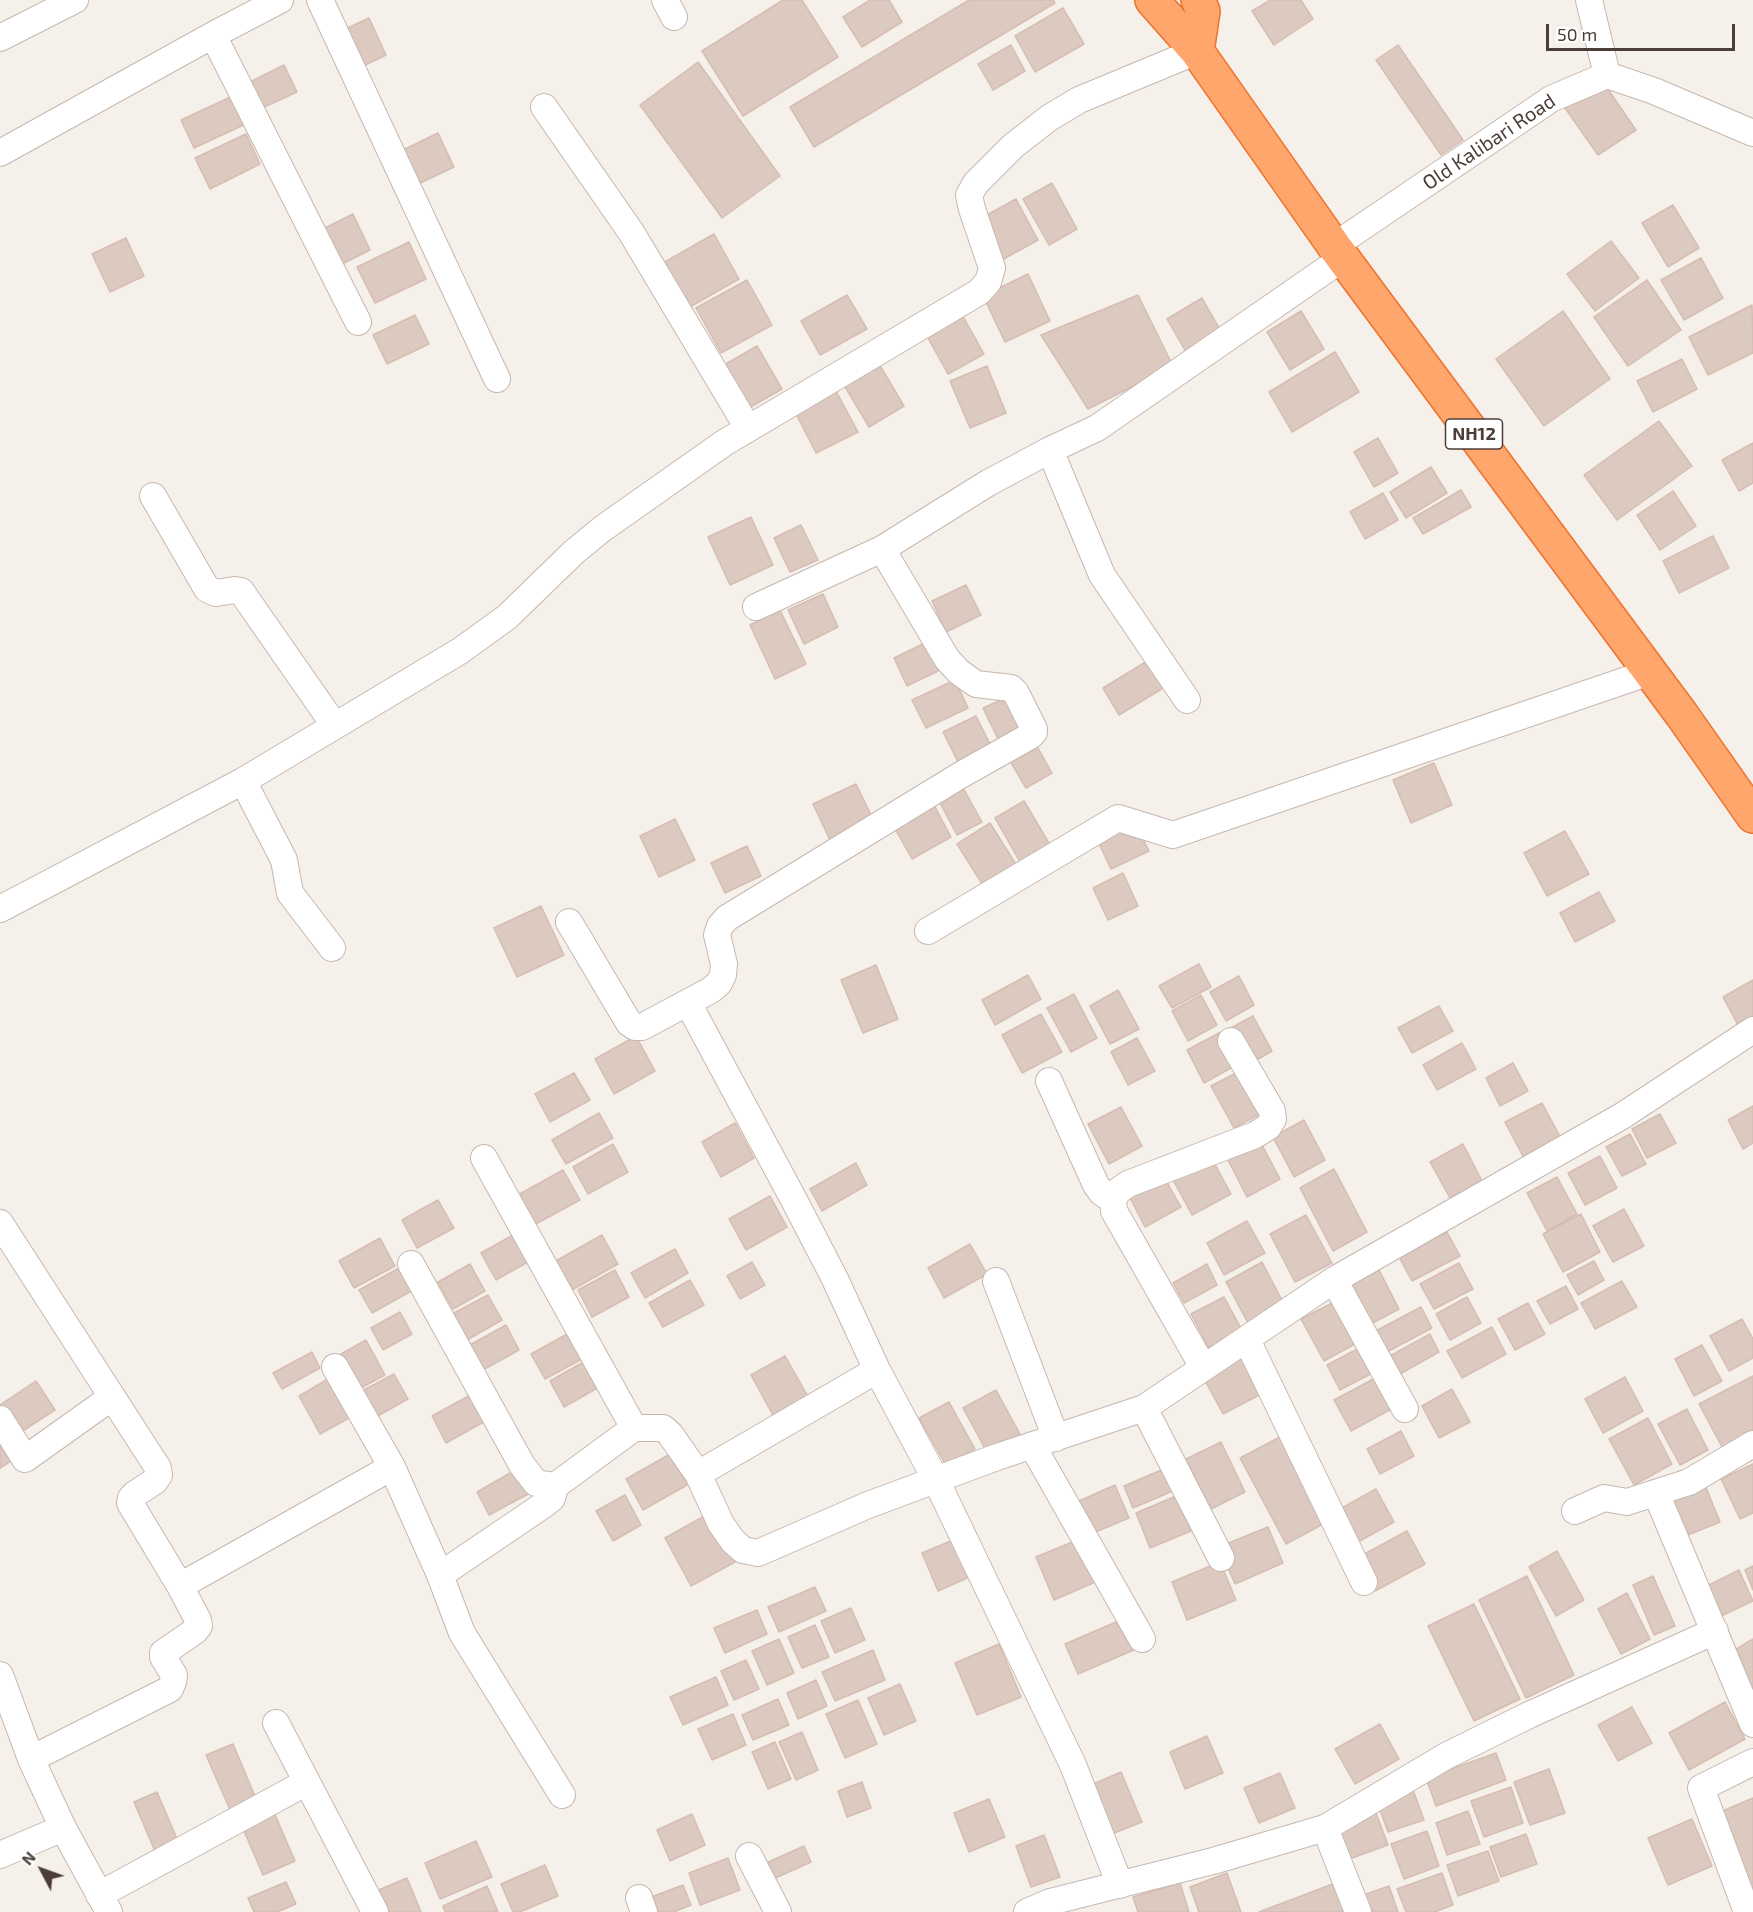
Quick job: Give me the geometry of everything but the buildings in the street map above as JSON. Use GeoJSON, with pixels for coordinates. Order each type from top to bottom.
{"type":"FeatureCollection","features":[{"type":"Feature","properties":{"kind":"highway"},"geometry":{"type":"LineString","coordinates":[[1197,51],[1203,11],[1198,0]]}},
{"type":"Feature","properties":{"kind":"highway","name":"NH12"},"geometry":{"type":"LineString","coordinates":[[1156,2],[1197,51],[1338,252],[1650,672],[1753,816]]}},
{"type":"Feature","properties":{"kind":"street"},"geometry":{"type":"LineString","coordinates":[[0,38],[75,0]]}},
{"type":"Feature","properties":{"kind":"street"},"geometry":{"type":"LineString","coordinates":[[320,0],[497,379]]}},
{"type":"Feature","properties":{"kind":"street"},"geometry":{"type":"LineString","coordinates":[[1589,0],[1606,75],[1654,91],[1753,133]]}},
{"type":"Feature","properties":{"kind":"street"},"geometry":{"type":"LineString","coordinates":[[0,153],[268,3]]}},
{"type":"Feature","properties":{"kind":"street"},"geometry":{"type":"LineString","coordinates":[[213,35],[358,322]]}},
{"type":"Feature","properties":{"kind":"street"},"geometry":{"type":"LineString","coordinates":[[0,909],[243,781],[480,638],[507,617],[574,552],[602,529],[748,428],[979,292],[988,282],[992,268],[969,195],[976,183],[1013,146],[1049,118],[1079,100],[1197,51]]}},
{"type":"Feature","properties":{"kind":"street","name":"Old Kalibari Road"},"geometry":{"type":"LineString","coordinates":[[756,607],[882,549],[988,483],[1098,428],[1551,99],[1606,75]]}},
{"type":"Feature","properties":{"kind":"street"},"geometry":{"type":"LineString","coordinates":[[544,107],[631,232],[748,428]]}},
{"type":"Feature","properties":{"kind":"street"},"geometry":{"type":"LineString","coordinates":[[1050,450],[1102,575],[1187,700]]}},
{"type":"Feature","properties":{"kind":"street"},"geometry":{"type":"LineString","coordinates":[[153,496],[207,589],[216,593],[241,591],[246,596],[335,726]]}},
{"type":"Feature","properties":{"kind":"street"},"geometry":{"type":"LineString","coordinates":[[569,922],[629,1023],[635,1027],[642,1027],[720,983],[724,964],[717,935],[726,918],[1034,732],[1016,693],[1011,688],[976,684],[946,659],[882,549]]}},
{"type":"Feature","properties":{"kind":"street"},"geometry":{"type":"LineString","coordinates":[[928,932],[1118,818],[1173,835],[1650,672]]}},
{"type":"Feature","properties":{"kind":"street"},"geometry":{"type":"LineString","coordinates":[[243,781],[284,860],[290,893],[332,948]]}},
{"type":"Feature","properties":{"kind":"street"},"geometry":{"type":"LineString","coordinates":[[688,1003],[834,1277],[877,1370],[936,1480],[1073,1765],[1120,1885]]}},
{"type":"Feature","properties":{"kind":"street"},"geometry":{"type":"LineString","coordinates":[[440,1575],[543,1506],[552,1498],[555,1486],[634,1428],[663,1428],[670,1434],[698,1474],[722,1524],[733,1541],[743,1550],[758,1552],[868,1505],[1032,1445],[1144,1408],[1334,1280],[1622,1116],[1753,1030]]}},
{"type":"Feature","properties":{"kind":"street"},"geometry":{"type":"LineString","coordinates":[[1203,1367],[1114,1211],[1113,1200],[1118,1191],[1128,1184],[1255,1135],[1268,1127],[1273,1119],[1272,1111],[1230,1041]]}},
{"type":"Feature","properties":{"kind":"street"},"geometry":{"type":"LineString","coordinates":[[1049,1081],[1096,1185],[1102,1193],[1113,1200]]}},
{"type":"Feature","properties":{"kind":"street"},"geometry":{"type":"LineString","coordinates":[[484,1158],[634,1428]]}},
{"type":"Feature","properties":{"kind":"street"},"geometry":{"type":"LineString","coordinates":[[0,1223],[158,1468],[159,1475],[155,1481],[135,1494],[130,1503],[198,1620],[195,1631],[164,1653],[163,1657],[174,1675],[170,1689],[31,1759]]}},
{"type":"Feature","properties":{"kind":"street"},"geometry":{"type":"LineString","coordinates":[[411,1264],[528,1475],[536,1483],[555,1486]]}},
{"type":"Feature","properties":{"kind":"street"},"geometry":{"type":"LineString","coordinates":[[1334,1280],[1405,1409]]}},
{"type":"Feature","properties":{"kind":"street"},"geometry":{"type":"LineString","coordinates":[[996,1281],[1056,1438]]}},
{"type":"Feature","properties":{"kind":"street"},"geometry":{"type":"LineString","coordinates":[[1247,1340],[1364,1582]]}},
{"type":"Feature","properties":{"kind":"street"},"geometry":{"type":"LineString","coordinates":[[335,1367],[392,1467],[440,1575],[462,1633],[562,1795]]}},
{"type":"Feature","properties":{"kind":"street"},"geometry":{"type":"LineString","coordinates":[[698,1474],[877,1370]]}},
{"type":"Feature","properties":{"kind":"street"},"geometry":{"type":"LineString","coordinates":[[0,1419],[25,1459],[112,1397]]}},
{"type":"Feature","properties":{"kind":"street"},"geometry":{"type":"LineString","coordinates":[[1144,1408],[1221,1558]]}},
{"type":"Feature","properties":{"kind":"street"},"geometry":{"type":"LineString","coordinates":[[1575,1511],[1604,1498],[1627,1502],[1689,1482],[1753,1444]]}},
{"type":"Feature","properties":{"kind":"street"},"geometry":{"type":"LineString","coordinates":[[1032,1445],[1142,1639]]}},
{"type":"Feature","properties":{"kind":"street"},"geometry":{"type":"LineString","coordinates":[[180,1586],[392,1467]]}},
{"type":"Feature","properties":{"kind":"street"},"geometry":{"type":"LineString","coordinates":[[1656,1493],[1753,1724]]}},
{"type":"Feature","properties":{"kind":"street"},"geometry":{"type":"LineString","coordinates":[[1028,1912],[1050,1902],[1213,1861],[1325,1828],[1446,1756],[1529,1714],[1714,1632]]}},
{"type":"Feature","properties":{"kind":"street"},"geometry":{"type":"LineString","coordinates":[[0,1675],[31,1759],[63,1828],[104,1904],[307,1782]]}},
{"type":"Feature","properties":{"kind":"street"},"geometry":{"type":"LineString","coordinates":[[276,1724],[375,1912]]}},
{"type":"Feature","properties":{"kind":"street"},"geometry":{"type":"LineString","coordinates":[[1747,1912],[1701,1788],[1753,1762]]}},
{"type":"Feature","properties":{"kind":"street"},"geometry":{"type":"LineString","coordinates":[[0,1855],[63,1828]]}},
{"type":"Feature","properties":{"kind":"street"},"geometry":{"type":"LineString","coordinates":[[1325,1828],[1358,1912]]}},
{"type":"Feature","properties":{"kind":"street"},"geometry":{"type":"LineString","coordinates":[[749,1856],[778,1912]]}}]}
